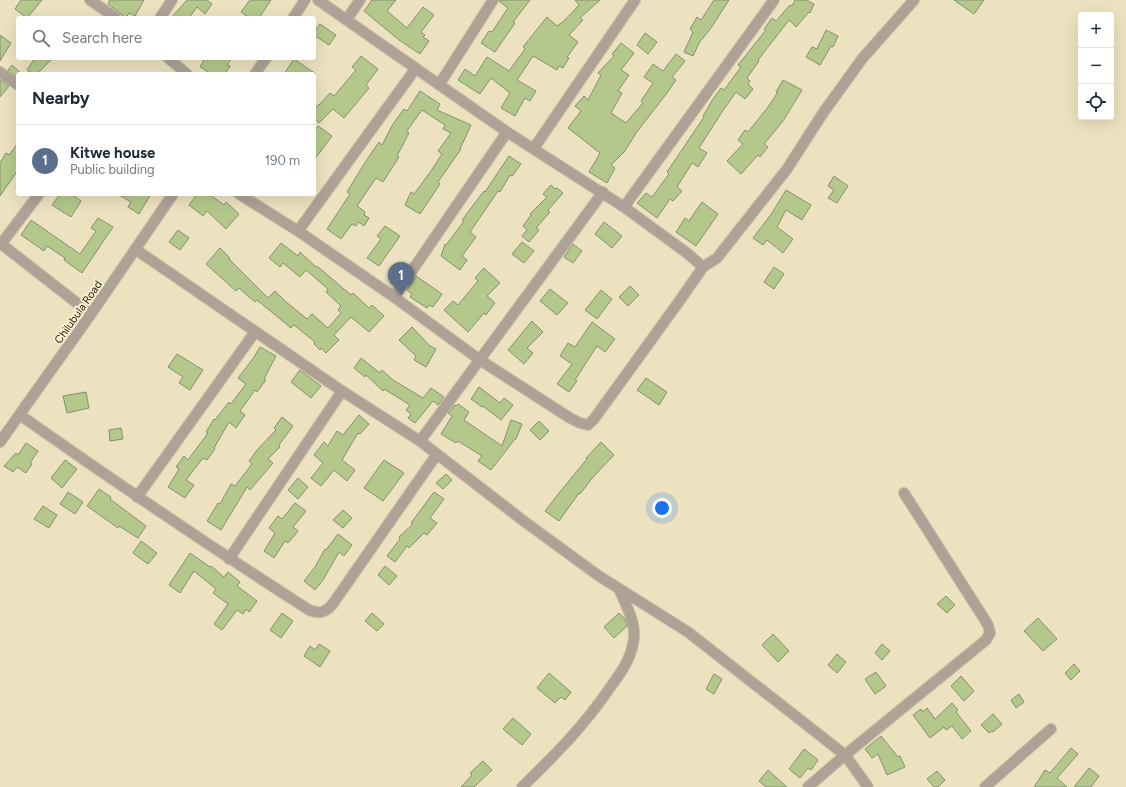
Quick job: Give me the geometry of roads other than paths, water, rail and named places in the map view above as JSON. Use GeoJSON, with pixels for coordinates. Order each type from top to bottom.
{"type":"FeatureCollection","features":[{"type":"Feature","properties":{"kind":"street"},"geometry":{"type":"LineString","coordinates":[[90,0],[113,16]]}},
{"type":"Feature","properties":{"kind":"street"},"geometry":{"type":"LineString","coordinates":[[161,16],[172,0]]}},
{"type":"Feature","properties":{"kind":"street"},"geometry":{"type":"LineString","coordinates":[[294,16],[305,0]]}},
{"type":"Feature","properties":{"kind":"street"},"geometry":{"type":"LineString","coordinates":[[318,0],[507,132],[603,192],[687,253],[703,267]]}},
{"type":"Feature","properties":{"kind":"street"},"geometry":{"type":"LineString","coordinates":[[347,19],[360,0]]}},
{"type":"Feature","properties":{"kind":"street"},"geometry":{"type":"LineString","coordinates":[[439,85],[493,0]]}},
{"type":"Feature","properties":{"kind":"street"},"geometry":{"type":"LineString","coordinates":[[534,148],[634,0]]}},
{"type":"Feature","properties":{"kind":"street"},"geometry":{"type":"LineString","coordinates":[[624,207],[774,0]]}},
{"type":"Feature","properties":{"kind":"street"},"geometry":{"type":"LineString","coordinates":[[242,196],[298,231],[394,297],[480,360],[570,418],[580,424],[588,425],[594,419],[678,304],[703,267],[717,258],[787,169],[823,113],[862,59],[914,0]]}},
{"type":"Feature","properties":{"kind":"street"},"geometry":{"type":"LineString","coordinates":[[170,60],[185,72]]}},
{"type":"Feature","properties":{"kind":"street"},"geometry":{"type":"LineString","coordinates":[[256,72],[265,60]]}},
{"type":"Feature","properties":{"kind":"street"},"geometry":{"type":"LineString","coordinates":[[298,231],[416,68]]}},
{"type":"Feature","properties":{"kind":"street"},"geometry":{"type":"LineString","coordinates":[[0,72],[16,83]]}},
{"type":"Feature","properties":{"kind":"street"},"geometry":{"type":"LineString","coordinates":[[394,297],[507,132]]}},
{"type":"Feature","properties":{"kind":"street"},"geometry":{"type":"LineString","coordinates":[[420,441],[603,192]]}},
{"type":"Feature","properties":{"kind":"street"},"geometry":{"type":"LineString","coordinates":[[37,196],[0,244],[91,314]]}},
{"type":"Feature","properties":{"kind":"street","name":"Chilubula Road"},"geometry":{"type":"LineString","coordinates":[[0,442],[91,314],[135,249],[168,196]]}},
{"type":"Feature","properties":{"kind":"street"},"geometry":{"type":"LineString","coordinates":[[135,249],[342,391],[420,441],[525,522],[620,591],[688,632],[845,755],[868,787]]}},
{"type":"Feature","properties":{"kind":"street"},"geometry":{"type":"LineString","coordinates":[[137,497],[255,332]]}},
{"type":"Feature","properties":{"kind":"street"},"geometry":{"type":"LineString","coordinates":[[229,559],[342,391]]}},
{"type":"Feature","properties":{"kind":"street"},"geometry":{"type":"LineString","coordinates":[[20,415],[229,559],[309,610],[318,613],[325,612],[332,605],[437,454]]}},
{"type":"Feature","properties":{"kind":"street"},"geometry":{"type":"LineString","coordinates":[[808,787],[986,640],[990,633],[984,617],[904,492]]}},
{"type":"Feature","properties":{"kind":"street"},"geometry":{"type":"LineString","coordinates":[[522,787],[580,728],[624,669],[631,653],[634,636],[632,619],[620,591]]}},
{"type":"Feature","properties":{"kind":"street"},"geometry":{"type":"LineString","coordinates":[[985,787],[1051,729]]}},
{"type":"Feature","properties":{"kind":"place","name":"Kitwe house"},"geometry":{"type":"Point","coordinates":[401,295]}}]}
